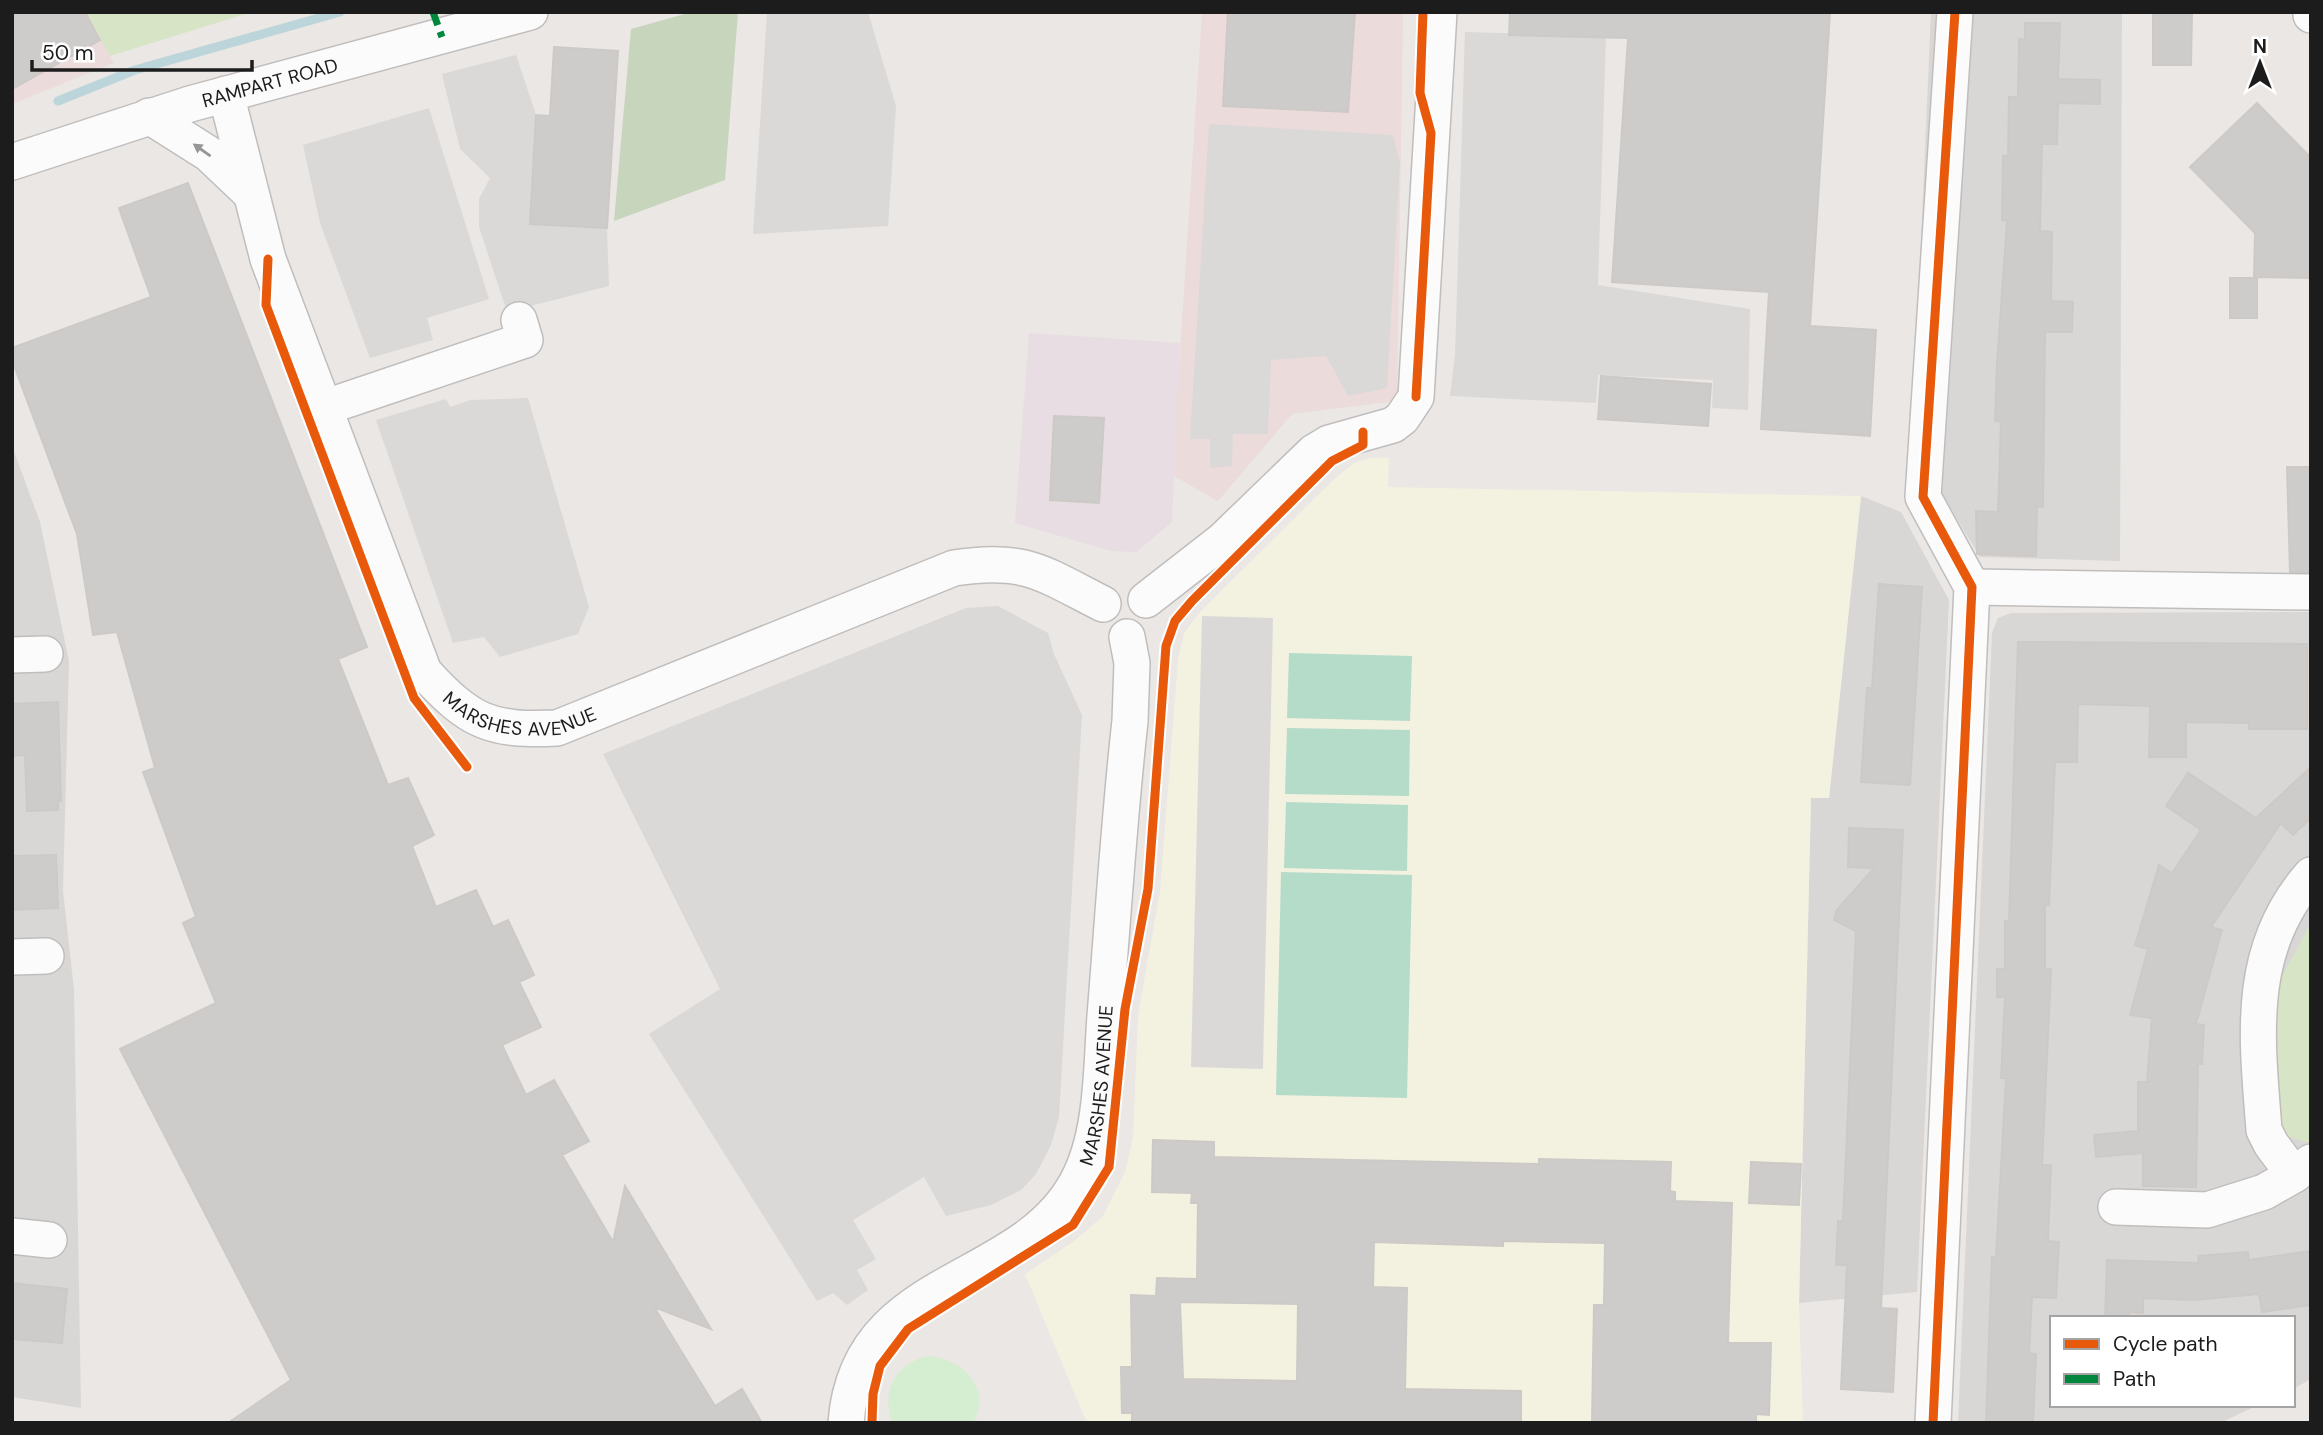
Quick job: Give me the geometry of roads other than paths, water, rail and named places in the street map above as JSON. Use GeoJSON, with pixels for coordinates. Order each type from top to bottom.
{"type":"FeatureCollection","features":[{"type":"Feature","properties":{"kind":"street","name":"RAMPART ROAD"},"geometry":{"type":"LineString","coordinates":[[12,162],[438,24],[530,12]]}},
{"type":"Feature","properties":{"kind":"street"},"geometry":{"type":"LineString","coordinates":[[1146,600],[1223,540],[1314,452],[1329,443],[1392,425],[1402,418],[1416,397],[1439,12]]}},
{"type":"Feature","properties":{"kind":"street"},"geometry":{"type":"LineString","coordinates":[[1933,1423],[1972,587],[1923,497],[1955,12]]}},
{"type":"Feature","properties":{"kind":"street","name":"MARSHES AVENUE"},"geometry":{"type":"LineString","coordinates":[[226,94],[248,191],[268,259],[424,672],[449,699],[479,721],[515,730],[557,728],[954,568],[992,562],[1023,565],[1103,604]]}},
{"type":"Feature","properties":{"kind":"street"},"geometry":{"type":"LineString","coordinates":[[149,116],[209,154],[248,191]]}},
{"type":"Feature","properties":{"kind":"street"},"geometry":{"type":"LineString","coordinates":[[326,407],[525,340],[519,320]]}},
{"type":"Feature","properties":{"kind":"street"},"geometry":{"type":"LineString","coordinates":[[1972,587],[2311,592]]}},
{"type":"Feature","properties":{"kind":"street"},"geometry":{"type":"LineString","coordinates":[[1127,589],[1141,594],[1146,600],[1150,616],[1142,631],[1127,637],[1114,635],[1105,625],[1103,604],[1112,593],[1127,589]]}},
{"type":"Feature","properties":{"kind":"street","name":"MARSHES AVENUE"},"geometry":{"type":"LineString","coordinates":[[846,1423],[847,1404],[860,1362],[892,1321],[942,1286],[1028,1236],[1060,1209],[1078,1181],[1097,1112],[1130,721],[1132,663],[1127,637]]}},
{"type":"Feature","properties":{"kind":"street"},"geometry":{"type":"LineString","coordinates":[[2116,1207],[2207,1210],[2264,1192],[2302,1168],[2271,1144],[2264,1130],[2258,1008],[2261,973],[2272,937],[2289,905],[2311,875]]}},
{"type":"Feature","properties":{"kind":"street"},"geometry":{"type":"LineString","coordinates":[[12,1236],[49,1240]]}},
{"type":"Feature","properties":{"kind":"waterway"},"geometry":{"type":"LineString","coordinates":[[58,101],[135,70],[340,12]]}}]}
